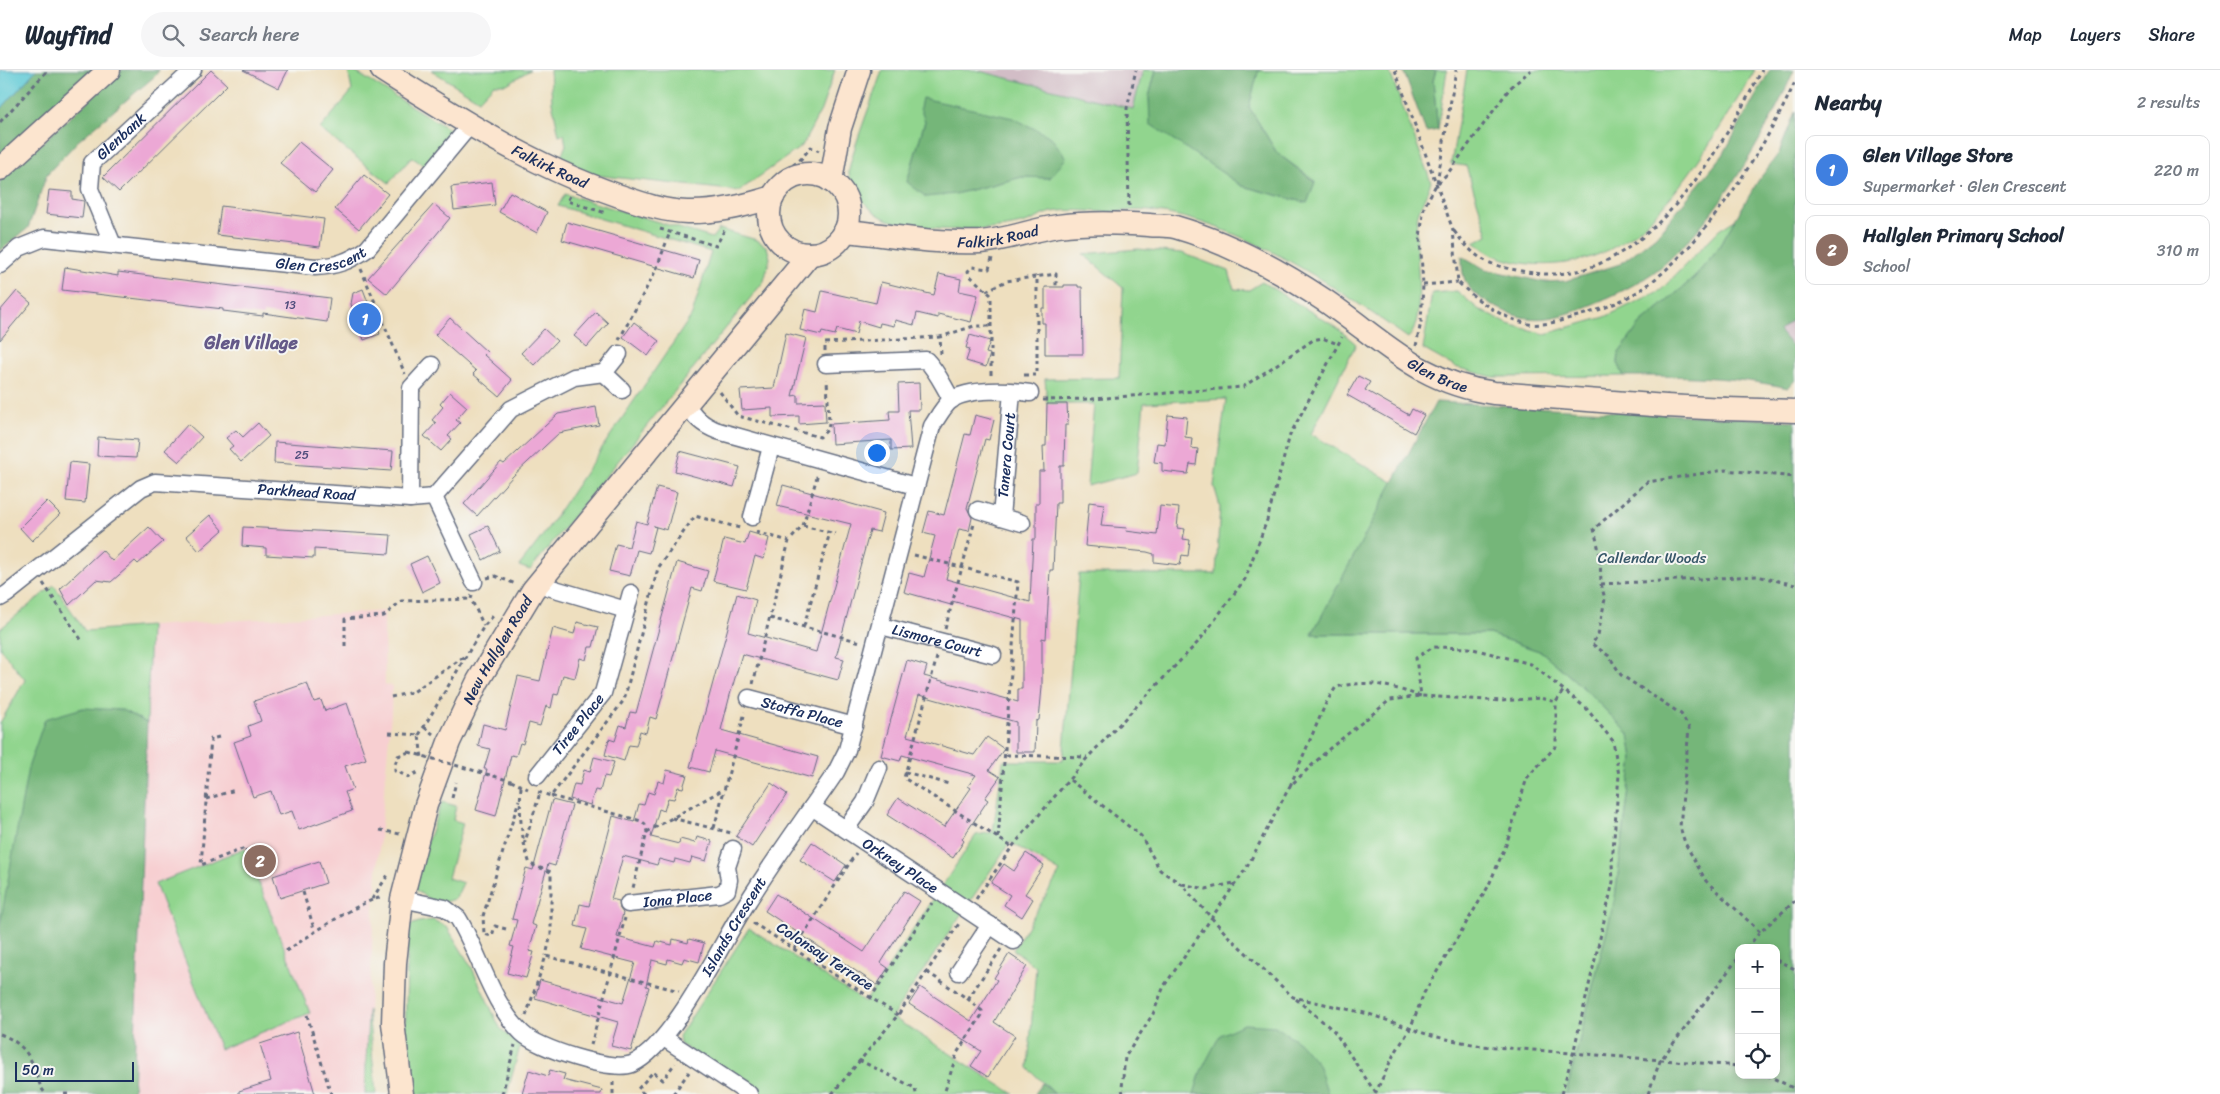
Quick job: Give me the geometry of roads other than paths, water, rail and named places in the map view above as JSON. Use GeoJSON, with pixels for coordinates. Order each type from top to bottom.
{"type":"FeatureCollection","features":[{"type":"Feature","properties":{"kind":"main road"},"geometry":{"type":"LineString","coordinates":[[0,169],[109,70]]}},
{"type":"Feature","properties":{"kind":"main road","name":"Falkirk Road"},"geometry":{"type":"LineString","coordinates":[[382,70],[471,124],[576,181],[657,208],[688,212],[736,209],[773,197]]}},
{"type":"Feature","properties":{"kind":"main road"},"geometry":{"type":"LineString","coordinates":[[830,181],[840,128],[859,70]]}},
{"type":"Feature","properties":{"kind":"main road"},"geometry":{"type":"LineString","coordinates":[[805,174],[818,176],[830,181],[844,195],[846,223],[831,247],[810,254],[786,247],[775,235],[769,219],[773,197],[786,182],[805,174],[840,128]]}},
{"type":"Feature","properties":{"kind":"main road","name":"Falkirk Road"},"geometry":{"type":"LineString","coordinates":[[736,209],[769,219]]}},
{"type":"Feature","properties":{"kind":"main road","name":"Falkirk Road"},"geometry":{"type":"LineString","coordinates":[[846,223],[877,234],[921,241],[998,240],[1057,226],[1124,223]]}},
{"type":"Feature","properties":{"kind":"main road","name":"Glen Brae"},"geometry":{"type":"LineString","coordinates":[[1124,223],[1174,227],[1230,248],[1293,281],[1351,320],[1408,362],[1430,375],[1475,390],[1666,406],[1795,411]]}},
{"type":"Feature","properties":{"kind":"main road"},"geometry":{"type":"LineString","coordinates":[[783,285],[786,247]]}},
{"type":"Feature","properties":{"kind":"main road","name":"New Hallglen Road"},"geometry":{"type":"LineString","coordinates":[[402,1094],[393,1023],[396,899],[426,804],[449,742],[478,681],[538,584],[686,402],[810,254]]}},
{"type":"Feature","properties":{"kind":"street","name":"Glenbank"},"geometry":{"type":"LineString","coordinates":[[112,246],[90,189],[92,163],[192,70]]}},
{"type":"Feature","properties":{"kind":"street","name":"Glen Crescent"},"geometry":{"type":"LineString","coordinates":[[0,265],[19,248],[44,238],[315,267],[337,266],[353,259],[367,249],[471,124]]}},
{"type":"Feature","properties":{"kind":"street"},"geometry":{"type":"LineString","coordinates":[[604,373],[618,348]]}},
{"type":"Feature","properties":{"kind":"street"},"geometry":{"type":"LineString","coordinates":[[826,364],[926,360],[936,370],[942,385],[952,400],[970,393],[1030,393]]}},
{"type":"Feature","properties":{"kind":"street"},"geometry":{"type":"LineString","coordinates":[[410,499],[411,388],[432,365]]}},
{"type":"Feature","properties":{"kind":"street"},"geometry":{"type":"LineString","coordinates":[[604,373],[622,390]]}},
{"type":"Feature","properties":{"kind":"street"},"geometry":{"type":"LineString","coordinates":[[474,582],[434,497],[511,409],[574,378],[604,373]]}},
{"type":"Feature","properties":{"kind":"street","name":"Tanera Court"},"geometry":{"type":"LineString","coordinates":[[1002,517],[1012,392]]}},
{"type":"Feature","properties":{"kind":"street","name":"Islands Crescent"},"geometry":{"type":"LineString","coordinates":[[396,899],[444,908],[458,918],[504,1012],[528,1038],[587,1062],[610,1066],[631,1064],[664,1038],[743,909],[836,772],[848,750],[932,426],[942,410],[952,400]]}},
{"type":"Feature","properties":{"kind":"street"},"geometry":{"type":"LineString","coordinates":[[686,402],[694,417],[705,426],[771,447],[915,486]]}},
{"type":"Feature","properties":{"kind":"street"},"geometry":{"type":"LineString","coordinates":[[748,525],[771,447]]}},
{"type":"Feature","properties":{"kind":"street","name":"Parkhead Road"},"geometry":{"type":"LineString","coordinates":[[0,598],[141,488],[155,482],[410,499],[434,497]]}},
{"type":"Feature","properties":{"kind":"street","name":"Tanera Court"},"geometry":{"type":"LineString","coordinates":[[978,510],[1022,523]]}},
{"type":"Feature","properties":{"kind":"street"},"geometry":{"type":"LineString","coordinates":[[538,584],[626,610]]}},
{"type":"Feature","properties":{"kind":"street","name":"Tiree Place"},"geometry":{"type":"LineString","coordinates":[[537,776],[603,693],[631,593]]}},
{"type":"Feature","properties":{"kind":"street","name":"Lismore Court"},"geometry":{"type":"LineString","coordinates":[[881,626],[993,655]]}},
{"type":"Feature","properties":{"kind":"street","name":"Staffa Place"},"geometry":{"type":"LineString","coordinates":[[749,698],[854,726]]}},
{"type":"Feature","properties":{"kind":"street"},"geometry":{"type":"LineString","coordinates":[[846,830],[865,802],[879,768]]}},
{"type":"Feature","properties":{"kind":"street","name":"Orkney Place"},"geometry":{"type":"LineString","coordinates":[[812,807],[1012,939]]}},
{"type":"Feature","properties":{"kind":"street","name":"Iona Place"},"geometry":{"type":"LineString","coordinates":[[727,890],[729,880],[727,867],[733,841]]}},
{"type":"Feature","properties":{"kind":"street","name":"Iona Place"},"geometry":{"type":"LineString","coordinates":[[727,890],[743,909]]}},
{"type":"Feature","properties":{"kind":"street","name":"Iona Place"},"geometry":{"type":"LineString","coordinates":[[628,904],[719,894],[727,890]]}},
{"type":"Feature","properties":{"kind":"street"},"geometry":{"type":"LineString","coordinates":[[959,972],[990,925]]}},
{"type":"Feature","properties":{"kind":"street"},"geometry":{"type":"LineString","coordinates":[[664,1038],[750,1094]]}},
{"type":"Feature","properties":{"kind":"water"},"geometry":{"type":"Polygon","coordinates":[[[0,70],[36,70],[0,110],[0,70]]]}},
{"type":"Feature","properties":{"kind":"place","name":"Glen Village Store"},"geometry":{"type":"Point","coordinates":[365,319]}},
{"type":"Feature","properties":{"kind":"place","name":"Hallglen Primary School"},"geometry":{"type":"Point","coordinates":[260,861]}},
{"type":"Feature","properties":{"kind":"district","name":"Glen Village"},"geometry":{"type":"Point","coordinates":[251,343]}},
{"type":"Feature","properties":{"kind":"park label","name":"Callendar Woods"},"geometry":{"type":"Point","coordinates":[1652,558]}}]}
